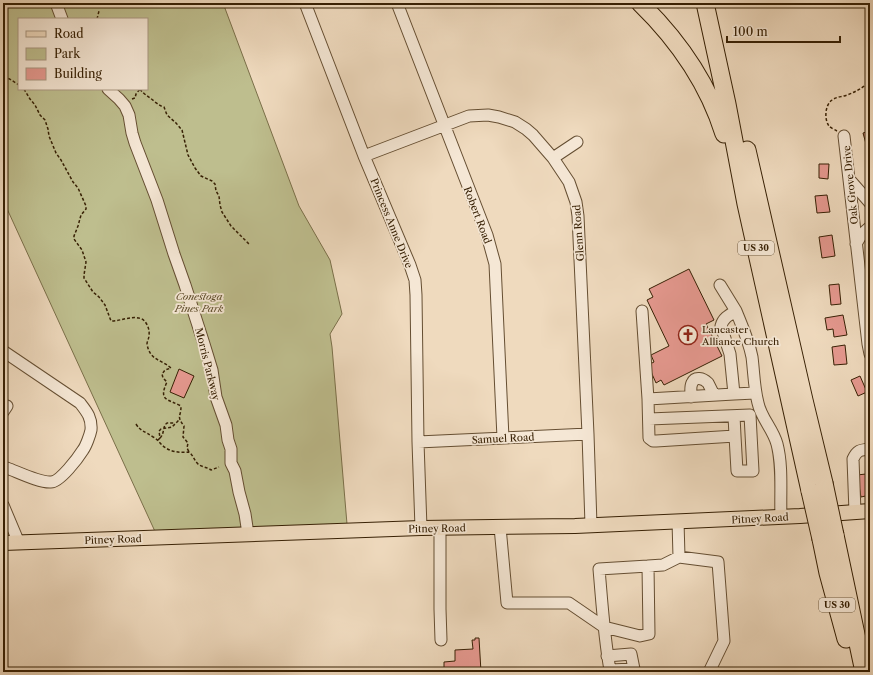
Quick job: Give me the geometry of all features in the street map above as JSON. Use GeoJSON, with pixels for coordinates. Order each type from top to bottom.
{"type":"FeatureCollection","features":[{"type":"Feature","properties":{"kind":"highway"},"geometry":{"type":"LineString","coordinates":[[640,3],[665,28],[682,49],[711,100],[725,138],[760,269]]}},
{"type":"Feature","properties":{"kind":"highway","name":"US 30"},"geometry":{"type":"LineString","coordinates":[[705,3],[760,269],[817,488]]}},
{"type":"Feature","properties":{"kind":"highway","name":"US 30"},"geometry":{"type":"LineString","coordinates":[[717,3],[817,488],[828,537],[851,611],[864,672]]}},
{"type":"Feature","properties":{"kind":"highway","name":"US 30"},"geometry":{"type":"LineString","coordinates":[[828,537],[828,573],[844,630],[853,672]]}},
{"type":"Feature","properties":{"kind":"highway"},"geometry":{"type":"LineString","coordinates":[[851,611],[868,672]]}},
{"type":"Feature","properties":{"kind":"main road","name":"Pitney Road"},"geometry":{"type":"LineString","coordinates":[[3,543],[440,527],[500,527],[678,522],[870,511]]}},
{"type":"Feature","properties":{"kind":"street"},"geometry":{"type":"LineString","coordinates":[[56,3],[62,18]]}},
{"type":"Feature","properties":{"kind":"street","name":"Princess Anne Drive"},"geometry":{"type":"LineString","coordinates":[[305,3],[364,156],[415,280],[421,528]]}},
{"type":"Feature","properties":{"kind":"street","name":"Robert Road"},"geometry":{"type":"LineString","coordinates":[[397,3],[487,235],[495,264],[503,438]]}},
{"type":"Feature","properties":{"kind":"street","name":"Morris Parkway"},"geometry":{"type":"LineString","coordinates":[[109,90],[119,98],[129,115],[135,143],[157,200],[174,254],[186,285],[212,370],[216,397],[226,425],[231,449],[231,463],[235,471],[242,504],[246,514],[248,534]]}},
{"type":"Feature","properties":{"kind":"street","name":"Glenn Road"},"geometry":{"type":"LineString","coordinates":[[364,156],[469,116],[488,115],[515,122],[526,129],[553,158],[569,182],[576,202],[578,216],[591,525]]}},
{"type":"Feature","properties":{"kind":"street","name":"Oak Grove Drive"},"geometry":{"type":"LineString","coordinates":[[844,136],[870,354]]}},
{"type":"Feature","properties":{"kind":"street"},"geometry":{"type":"LineString","coordinates":[[553,158],[577,142]]}},
{"type":"Feature","properties":{"kind":"street"},"geometry":{"type":"LineString","coordinates":[[849,179],[870,203]]}},
{"type":"Feature","properties":{"kind":"street"},"geometry":{"type":"LineString","coordinates":[[856,244],[862,234],[870,227]]}},
{"type":"Feature","properties":{"kind":"street"},"geometry":{"type":"LineString","coordinates":[[720,285],[736,311],[745,332],[752,359],[755,393],[759,408],[777,444],[780,471],[781,517]]}},
{"type":"Feature","properties":{"kind":"street"},"geometry":{"type":"LineString","coordinates":[[642,311],[650,438],[653,441],[735,436]]}},
{"type":"Feature","properties":{"kind":"street"},"geometry":{"type":"LineString","coordinates":[[734,394],[730,354],[721,326],[726,317],[736,311]]}},
{"type":"Feature","properties":{"kind":"street"},"geometry":{"type":"LineString","coordinates":[[3,351],[80,403],[89,414],[91,431],[83,450],[64,475],[58,480],[52,482],[42,481],[7,468],[3,469]]}},
{"type":"Feature","properties":{"kind":"street"},"geometry":{"type":"LineString","coordinates":[[691,397],[692,382],[696,378],[702,379],[708,383],[714,395]]}},
{"type":"Feature","properties":{"kind":"street"},"geometry":{"type":"LineString","coordinates":[[648,399],[755,393]]}},
{"type":"Feature","properties":{"kind":"street"},"geometry":{"type":"LineString","coordinates":[[734,416],[737,471],[753,471],[750,415]]}},
{"type":"Feature","properties":{"kind":"street"},"geometry":{"type":"LineString","coordinates":[[649,419],[762,415]]}},
{"type":"Feature","properties":{"kind":"street","name":"Samuel Road"},"geometry":{"type":"LineString","coordinates":[[418,442],[588,434]]}},
{"type":"Feature","properties":{"kind":"street"},"geometry":{"type":"LineString","coordinates":[[855,512],[853,459],[859,451],[870,449]]}},
{"type":"Feature","properties":{"kind":"street"},"geometry":{"type":"LineString","coordinates":[[3,505],[19,543]]}},
{"type":"Feature","properties":{"kind":"street"},"geometry":{"type":"LineString","coordinates":[[678,522],[679,557]]}},
{"type":"Feature","properties":{"kind":"street"},"geometry":{"type":"LineString","coordinates":[[440,527],[441,640]]}},
{"type":"Feature","properties":{"kind":"street"},"geometry":{"type":"LineString","coordinates":[[500,527],[507,603],[569,603],[604,627],[640,636],[649,634],[648,566]]}},
{"type":"Feature","properties":{"kind":"street"},"geometry":{"type":"LineString","coordinates":[[607,656],[599,568],[663,565],[679,557],[718,562],[724,641],[709,672]]}},
{"type":"Feature","properties":{"kind":"path"},"geometry":{"type":"LineString","coordinates":[[98,18],[99,11]]}},
{"type":"Feature","properties":{"kind":"path"},"geometry":{"type":"LineString","coordinates":[[3,70],[8,78],[18,84]]}},
{"type":"Feature","properties":{"kind":"path"},"geometry":{"type":"LineString","coordinates":[[844,136],[829,126],[826,119],[826,108],[833,98],[861,89],[870,82]]}},
{"type":"Feature","properties":{"kind":"path"},"geometry":{"type":"LineString","coordinates":[[25,90],[40,115],[45,120],[49,136],[56,153],[78,188],[86,206],[86,209],[81,215],[74,236],[74,239],[82,250],[86,262],[84,278],[93,292],[105,305],[111,321],[128,318],[138,318],[145,321],[150,334],[147,342],[150,352],[155,358],[170,368],[165,370],[162,374],[162,378],[167,382],[163,394],[170,402],[181,406],[181,412],[179,420],[172,427],[164,428]]}},
{"type":"Feature","properties":{"kind":"path"},"geometry":{"type":"LineString","coordinates":[[123,104],[135,98],[139,90]]}},
{"type":"Feature","properties":{"kind":"path"},"geometry":{"type":"LineString","coordinates":[[141,90],[148,98],[164,107],[166,115],[182,130],[191,162],[201,176],[215,184],[222,212],[231,226],[249,244]]}},
{"type":"Feature","properties":{"kind":"path"},"geometry":{"type":"LineString","coordinates":[[179,420],[184,426],[182,437],[188,443],[187,448],[200,466],[207,467],[211,470],[220,467]]}},
{"type":"Feature","properties":{"kind":"path"},"geometry":{"type":"LineString","coordinates":[[175,423],[165,424],[164,428],[160,431],[159,439],[162,445],[169,449],[184,453],[189,452]]}},
{"type":"Feature","properties":{"kind":"path"},"geometry":{"type":"LineString","coordinates":[[136,424],[140,430],[159,439]]}},
{"type":"Feature","properties":{"kind":"path"},"geometry":{"type":"LineString","coordinates":[[159,439],[163,435],[164,428]]}},
{"type":"Feature","properties":{"kind":"green space","name":"Conestoga Pines Park"},"geometry":{"type":"Polygon","coordinates":[[[3,3],[223,3],[299,206],[330,260],[342,314],[330,334],[347,524],[158,538],[3,200],[3,3]]]}},
{"type":"Feature","properties":{"kind":"building"},"geometry":{"type":"Polygon","coordinates":[[[870,131],[870,151],[868,151],[863,133],[870,131]]]}},
{"type":"Feature","properties":{"kind":"building"},"geometry":{"type":"Polygon","coordinates":[[[819,164],[829,164],[828,179],[819,178],[819,164]]]}},
{"type":"Feature","properties":{"kind":"building"},"geometry":{"type":"Polygon","coordinates":[[[827,195],[830,212],[817,213],[815,196],[827,195]]]}},
{"type":"Feature","properties":{"kind":"building"},"geometry":{"type":"Polygon","coordinates":[[[832,235],[835,256],[822,258],[819,237],[832,235]]]}},
{"type":"Feature","properties":{"kind":"building","name":"Lancaster Alliance Church"},"geometry":{"type":"Polygon","coordinates":[[[689,269],[714,320],[706,324],[722,356],[664,385],[661,380],[656,383],[648,365],[654,362],[651,355],[669,346],[647,300],[653,297],[649,289],[689,269]]]}},
{"type":"Feature","properties":{"kind":"building"},"geometry":{"type":"Polygon","coordinates":[[[839,284],[841,304],[831,305],[829,285],[839,284]]]}},
{"type":"Feature","properties":{"kind":"building"},"geometry":{"type":"Polygon","coordinates":[[[843,315],[847,335],[834,337],[833,329],[827,330],[825,318],[843,315]]]}},
{"type":"Feature","properties":{"kind":"building"},"geometry":{"type":"Polygon","coordinates":[[[845,345],[847,364],[834,365],[832,347],[845,345]]]}},
{"type":"Feature","properties":{"kind":"building"},"geometry":{"type":"Polygon","coordinates":[[[179,369],[194,376],[184,398],[170,392],[179,369]]]}},
{"type":"Feature","properties":{"kind":"building"},"geometry":{"type":"Polygon","coordinates":[[[860,376],[867,392],[858,396],[851,380],[860,376]]]}},
{"type":"Feature","properties":{"kind":"building"},"geometry":{"type":"Polygon","coordinates":[[[870,474],[870,495],[861,497],[857,475],[870,474]]]}},
{"type":"Feature","properties":{"kind":"building"},"geometry":{"type":"Polygon","coordinates":[[[475,638],[479,638],[481,672],[444,672],[444,662],[455,661],[455,650],[473,649],[472,640],[475,640],[475,638]]]}},
{"type":"Feature","properties":{"kind":"place","name":"Lancaster Alliance Church"},"geometry":{"type":"Point","coordinates":[688,335]}}]}
